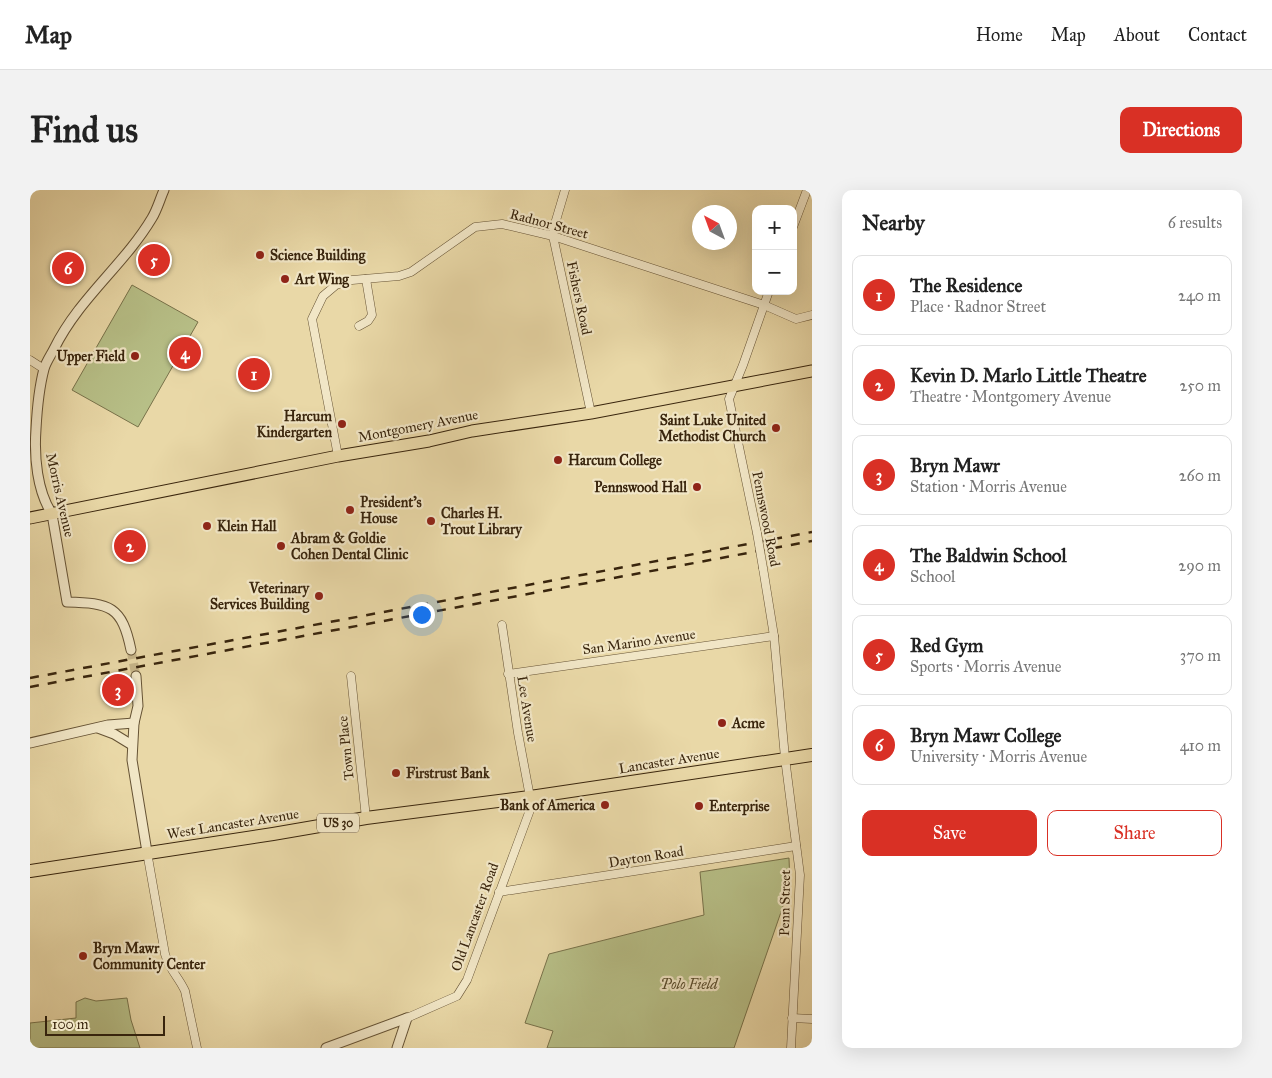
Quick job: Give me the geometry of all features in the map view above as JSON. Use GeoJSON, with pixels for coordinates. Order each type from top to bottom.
{"type":"FeatureCollection","features":[{"type":"Feature","properties":{"kind":"highway","name":"Lancaster Avenue"},"geometry":{"type":"LineString","coordinates":[[530,797],[812,755]]}},
{"type":"Feature","properties":{"kind":"highway","name":"West Lancaster Avenue"},"geometry":{"type":"LineString","coordinates":[[30,871],[366,818],[530,797]]}},
{"type":"Feature","properties":{"kind":"main road","name":"Montgomery Avenue"},"geometry":{"type":"LineString","coordinates":[[30,518],[338,456],[429,441],[472,431],[590,413],[812,370]]}},
{"type":"Feature","properties":{"kind":"street","name":"Morris Avenue"},"geometry":{"type":"LineString","coordinates":[[131,650],[127,629],[117,614],[94,602],[68,602],[52,514],[45,504],[37,470],[35,440],[44,369],[72,317],[136,242],[153,217],[164,190]]}},
{"type":"Feature","properties":{"kind":"street","name":"Fishers Road"},"geometry":{"type":"LineString","coordinates":[[565,190],[553,236],[590,413]]}},
{"type":"Feature","properties":{"kind":"street"},"geometry":{"type":"LineString","coordinates":[[797,216],[807,190]]}},
{"type":"Feature","properties":{"kind":"street","name":"Radnor Street"},"geometry":{"type":"LineString","coordinates":[[338,456],[312,319],[323,296],[336,285],[352,280],[398,276],[411,272],[475,227],[502,224],[553,236],[764,305],[796,319],[812,315]]}},
{"type":"Feature","properties":{"kind":"street"},"geometry":{"type":"LineString","coordinates":[[359,326],[368,321],[372,315],[366,279]]}},
{"type":"Feature","properties":{"kind":"street","name":"Pennswood Road"},"geometry":{"type":"LineString","coordinates":[[768,295],[736,385],[729,399],[757,533],[774,636],[785,758]]}},
{"type":"Feature","properties":{"kind":"street"},"geometry":{"type":"LineString","coordinates":[[30,360],[44,369]]}},
{"type":"Feature","properties":{"kind":"street","name":"Lee Avenue"},"geometry":{"type":"LineString","coordinates":[[502,625],[508,674],[530,797]]}},
{"type":"Feature","properties":{"kind":"street","name":"San Marino Avenue"},"geometry":{"type":"LineString","coordinates":[[508,674],[774,636]]}},
{"type":"Feature","properties":{"kind":"street"},"geometry":{"type":"LineString","coordinates":[[136,676],[138,706],[134,723],[132,760],[147,852],[168,966],[185,991],[197,1048]]}},
{"type":"Feature","properties":{"kind":"street","name":"Town Place"},"geometry":{"type":"LineString","coordinates":[[351,676],[366,818]]}},
{"type":"Feature","properties":{"kind":"street"},"geometry":{"type":"LineString","coordinates":[[30,743],[98,728],[134,723]]}},
{"type":"Feature","properties":{"kind":"street"},"geometry":{"type":"LineString","coordinates":[[98,728],[114,734],[132,745]]}},
{"type":"Feature","properties":{"kind":"street","name":"Penn Street"},"geometry":{"type":"LineString","coordinates":[[785,758],[800,875],[790,1048]]}},
{"type":"Feature","properties":{"kind":"street","name":"Old Lancaster Road"},"geometry":{"type":"LineString","coordinates":[[326,1048],[407,1018],[457,996],[473,966],[498,892],[530,810],[530,797]]}},
{"type":"Feature","properties":{"kind":"street","name":"Dayton Road"},"geometry":{"type":"LineString","coordinates":[[498,892],[796,846]]}},
{"type":"Feature","properties":{"kind":"street"},"geometry":{"type":"LineString","coordinates":[[397,1048],[407,1018]]}},
{"type":"Feature","properties":{"kind":"street"},"geometry":{"type":"LineString","coordinates":[[792,1018],[812,1019]]}},
{"type":"Feature","properties":{"kind":"green space","name":"Upper Field"},"geometry":{"type":"Polygon","coordinates":[[[132,285],[198,322],[138,427],[72,390],[132,285]]]}},
{"type":"Feature","properties":{"kind":"green space","name":"Polo Field"},"geometry":{"type":"Polygon","coordinates":[[[789,858],[790,886],[734,1048],[547,1048],[553,1031],[525,1023],[549,954],[704,915],[700,872],[789,858]]]}},
{"type":"Feature","properties":{"kind":"green space"},"geometry":{"type":"Polygon","coordinates":[[[85,998],[96,1001],[127,998],[131,1020],[140,1048],[30,1048],[30,1023],[76,1018],[76,1002],[85,998]]]}},
{"type":"Feature","properties":{"kind":"tunnel"},"geometry":{"type":"LineString","coordinates":[[131,650],[136,676]]}},
{"type":"Feature","properties":{"kind":"railway"},"geometry":{"type":"LineString","coordinates":[[30,678],[812,532]]}},
{"type":"Feature","properties":{"kind":"railway"},"geometry":{"type":"LineString","coordinates":[[30,687],[812,541]]}},
{"type":"Feature","properties":{"kind":"place","name":"Science Building"},"geometry":{"type":"Point","coordinates":[260,255]}},
{"type":"Feature","properties":{"kind":"place","name":"Red Gym"},"geometry":{"type":"Point","coordinates":[154,260]}},
{"type":"Feature","properties":{"kind":"place","name":"Bryn Mawr College"},"geometry":{"type":"Point","coordinates":[68,268]}},
{"type":"Feature","properties":{"kind":"place","name":"Art Wing"},"geometry":{"type":"Point","coordinates":[285,279]}},
{"type":"Feature","properties":{"kind":"place","name":"The Baldwin School"},"geometry":{"type":"Point","coordinates":[185,353]}},
{"type":"Feature","properties":{"kind":"place","name":"Upper Field"},"geometry":{"type":"Point","coordinates":[135,356]}},
{"type":"Feature","properties":{"kind":"place","name":"The Residence"},"geometry":{"type":"Point","coordinates":[254,374]}},
{"type":"Feature","properties":{"kind":"place","name":"Harcum Kindergarten"},"geometry":{"type":"Point","coordinates":[342,424]}},
{"type":"Feature","properties":{"kind":"place","name":"Saint Luke United Methodist Church"},"geometry":{"type":"Point","coordinates":[776,428]}},
{"type":"Feature","properties":{"kind":"place","name":"Harcum College"},"geometry":{"type":"Point","coordinates":[558,460]}},
{"type":"Feature","properties":{"kind":"place","name":"Pennswood Hall"},"geometry":{"type":"Point","coordinates":[697,487]}},
{"type":"Feature","properties":{"kind":"place","name":"President’s House"},"geometry":{"type":"Point","coordinates":[350,510]}},
{"type":"Feature","properties":{"kind":"place","name":"Charles H. Trout Library"},"geometry":{"type":"Point","coordinates":[431,521]}},
{"type":"Feature","properties":{"kind":"place","name":"Klein Hall"},"geometry":{"type":"Point","coordinates":[207,526]}},
{"type":"Feature","properties":{"kind":"place","name":"Kevin D. Marlo Little Theatre"},"geometry":{"type":"Point","coordinates":[130,546]}},
{"type":"Feature","properties":{"kind":"place","name":"Abram & Goldie Cohen Dental Clinic"},"geometry":{"type":"Point","coordinates":[281,546]}},
{"type":"Feature","properties":{"kind":"place","name":"Veterinary Services Building"},"geometry":{"type":"Point","coordinates":[319,596]}},
{"type":"Feature","properties":{"kind":"place","name":"Bryn Mawr"},"geometry":{"type":"Point","coordinates":[118,690]}},
{"type":"Feature","properties":{"kind":"place","name":"Acme"},"geometry":{"type":"Point","coordinates":[722,723]}},
{"type":"Feature","properties":{"kind":"place","name":"Firstrust Bank"},"geometry":{"type":"Point","coordinates":[396,773]}},
{"type":"Feature","properties":{"kind":"place","name":"Bank of America"},"geometry":{"type":"Point","coordinates":[605,805]}},
{"type":"Feature","properties":{"kind":"place","name":"Enterprise"},"geometry":{"type":"Point","coordinates":[699,806]}},
{"type":"Feature","properties":{"kind":"place","name":"Bryn Mawr Community Center"},"geometry":{"type":"Point","coordinates":[83,956]}}]}
